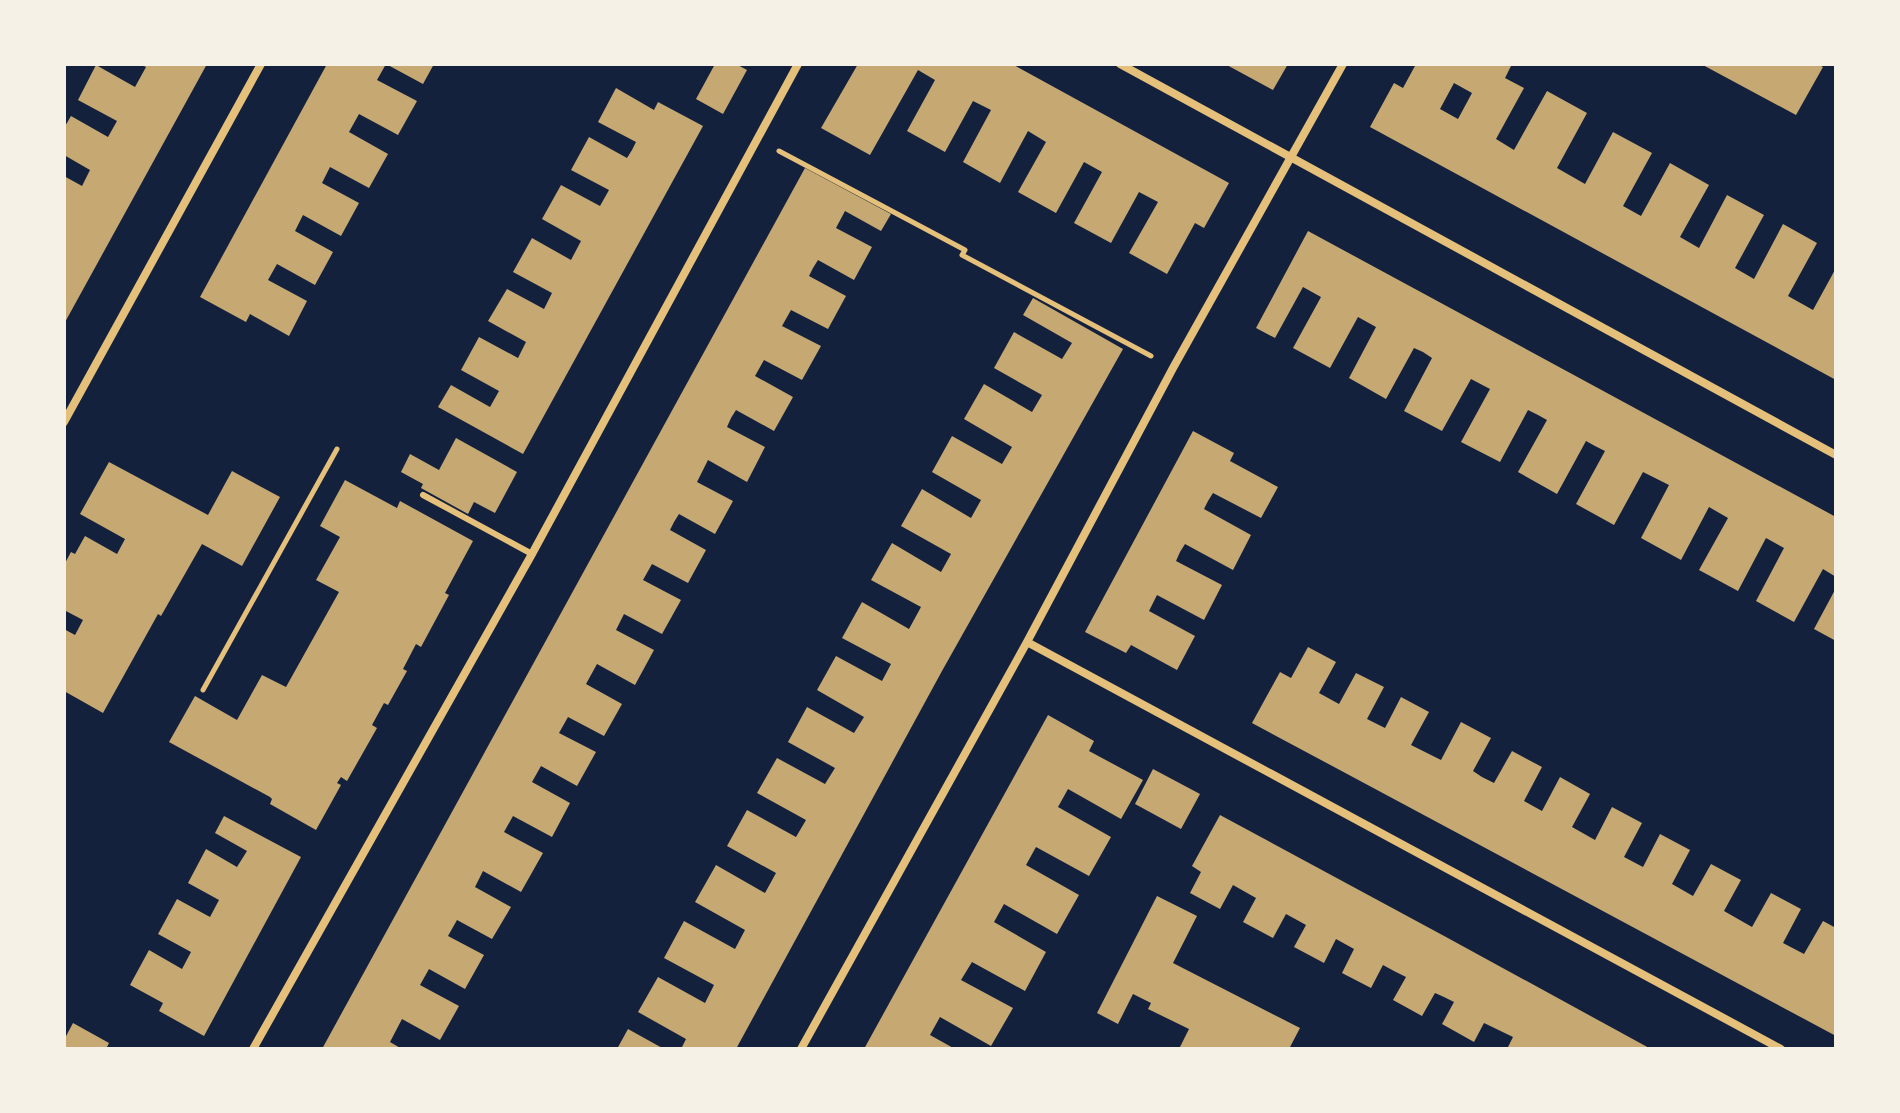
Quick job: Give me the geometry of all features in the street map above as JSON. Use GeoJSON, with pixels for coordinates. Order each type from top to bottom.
{"type":"FeatureCollection","features":[{"type":"Feature","properties":{"kind":"street"},"geometry":{"type":"LineString","coordinates":[[64,422],[261,64]]}},
{"type":"Feature","properties":{"kind":"street"},"geometry":{"type":"LineString","coordinates":[[253,1049],[532,554],[798,64]]}},
{"type":"Feature","properties":{"kind":"street"},"geometry":{"type":"LineString","coordinates":[[1120,64],[1836,455]]}},
{"type":"Feature","properties":{"kind":"street"},"geometry":{"type":"LineString","coordinates":[[801,1049],[1343,64]]}},
{"type":"Feature","properties":{"kind":"street"},"geometry":{"type":"LineString","coordinates":[[1027,642],[1781,1049]]}},
{"type":"Feature","properties":{"kind":"lane"},"geometry":{"type":"LineString","coordinates":[[423,495],[532,554]]}},
{"type":"Feature","properties":{"kind":"path"},"geometry":{"type":"LineString","coordinates":[[756,138],[965,250],[962,255],[1173,368]]}},
{"type":"Feature","properties":{"kind":"path"},"geometry":{"type":"LineString","coordinates":[[203,690],[337,449]]}},
{"type":"Feature","properties":{"kind":"building"},"geometry":{"type":"Polygon","coordinates":[[[140,64],[207,64],[64,324],[64,176],[82,186],[90,170],[64,155],[64,128],[71,116],[108,137],[117,121],[78,100],[96,65],[135,87],[146,67],[140,64]]]}},
{"type":"Feature","properties":{"kind":"building"},"geometry":{"type":"Polygon","coordinates":[[[327,64],[386,64],[377,80],[417,101],[398,135],[359,114],[349,132],[388,154],[369,188],[330,167],[322,183],[359,203],[341,236],[303,215],[295,231],[333,252],[315,285],[277,264],[268,280],[307,301],[289,336],[250,314],[246,322],[200,297],[327,64]]]}},
{"type":"Feature","properties":{"kind":"building"},"geometry":{"type":"Polygon","coordinates":[[[386,64],[434,64],[423,84],[386,64]]]}},
{"type":"Feature","properties":{"kind":"building"},"geometry":{"type":"Polygon","coordinates":[[[715,64],[736,64],[747,70],[723,114],[696,99],[715,64]]]}},
{"type":"Feature","properties":{"kind":"building"},"geometry":{"type":"Polygon","coordinates":[[[858,64],[1012,64],[1229,183],[1204,228],[1195,223],[1167,274],[1129,253],[1158,202],[1139,192],[1111,243],[1074,223],[1102,172],[1084,162],[1056,213],[1018,192],[1046,142],[1028,131],[1000,183],[963,162],[991,110],[973,101],[945,152],[907,131],[935,80],[918,70],[870,155],[821,128],[858,64]]]}},
{"type":"Feature","properties":{"kind":"building"},"geometry":{"type":"Polygon","coordinates":[[[1225,64],[1288,64],[1273,90],[1225,64]]]}},
{"type":"Feature","properties":{"kind":"building"},"geometry":{"type":"Polygon","coordinates":[[[1416,64],[1512,64],[1505,78],[1524,88],[1496,139],[1514,150],[1547,91],[1587,113],[1557,168],[1585,184],[1613,132],[1652,153],[1623,206],[1641,216],[1670,163],[1709,185],[1680,237],[1699,248],[1727,195],[1764,215],[1735,268],[1754,279],[1783,224],[1817,243],[1788,296],[1813,310],[1836,268],[1836,380],[1370,127],[1394,83],[1403,88],[1416,64]],[[1454,83],[1440,109],[1458,119],[1472,93],[1454,83]]]}},
{"type":"Feature","properties":{"kind":"building"},"geometry":{"type":"Polygon","coordinates":[[[1701,64],[1817,64],[1823,67],[1796,115],[1701,64]]]}},
{"type":"Feature","properties":{"kind":"building"},"geometry":{"type":"Polygon","coordinates":[[[616,88],[654,110],[658,102],[703,126],[523,454],[438,407],[451,385],[490,407],[499,391],[461,370],[479,337],[518,358],[526,342],[488,321],[507,289],[544,309],[552,293],[513,272],[532,238],[571,260],[581,241],[542,219],[561,185],[600,206],[609,190],[571,170],[589,137],[627,158],[632,150],[636,142],[598,122],[616,88]]]}},
{"type":"Feature","properties":{"kind":"building"},"geometry":{"type":"Polygon","coordinates":[[[805,168],[891,214],[881,231],[845,211],[836,228],[872,247],[854,280],[818,260],[813,268],[809,276],[846,296],[828,329],[791,310],[782,326],[821,346],[802,380],[764,360],[755,376],[793,397],[774,431],[736,410],[731,418],[727,427],[765,447],[747,482],[708,460],[697,482],[733,501],[715,534],[679,514],[674,522],[670,530],[706,550],[688,583],[652,564],[643,580],[681,600],[662,634],[624,614],[616,630],[654,650],[635,685],[597,664],[586,684],[622,704],[604,736],[568,717],[559,733],[596,752],[577,786],[541,766],[532,782],[570,803],[552,837],[513,816],[504,832],[543,853],[521,892],[483,871],[475,887],[511,907],[492,939],[457,920],[448,936],[484,955],[465,989],[429,969],[420,985],[459,1006],[440,1040],[402,1019],[390,1042],[402,1049],[322,1049],[805,168]]]}},
{"type":"Feature","properties":{"kind":"building"},"geometry":{"type":"Polygon","coordinates":[[[1308,231],[1836,517],[1836,577],[1823,569],[1794,622],[1756,601],[1784,548],[1766,538],[1738,591],[1699,570],[1728,518],[1709,507],[1681,560],[1641,538],[1669,485],[1643,472],[1614,525],[1576,504],[1605,451],[1586,441],[1557,494],[1518,472],[1547,420],[1538,415],[1528,410],[1500,462],[1461,442],[1490,389],[1471,379],[1442,431],[1404,411],[1432,358],[1423,352],[1414,348],[1386,399],[1349,378],[1376,327],[1358,317],[1330,368],[1293,348],[1321,297],[1303,287],[1275,338],[1256,328],[1308,231]]]}},
{"type":"Feature","properties":{"kind":"building"},"geometry":{"type":"Polygon","coordinates":[[[1033,298],[1123,349],[942,671],[736,1049],[681,1049],[686,1039],[638,1012],[658,977],[705,1003],[714,985],[664,958],[684,921],[735,949],[745,930],[695,902],[716,865],[765,893],[776,873],[727,846],[747,810],[796,837],[806,820],[757,793],[777,758],[825,784],[835,768],[788,742],[807,707],[854,733],[864,717],[817,690],[836,656],[882,681],[891,664],[842,638],[862,602],[909,629],[921,607],[871,580],[892,543],[941,572],[951,554],[901,526],[922,489],[971,518],[981,500],[932,472],[952,436],[1002,464],[1012,447],[964,419],[984,384],[1032,412],[1042,395],[994,368],[1014,332],[1062,359],[1072,343],[1023,315],[1033,298]]]}},
{"type":"Feature","properties":{"kind":"building"},"geometry":{"type":"Polygon","coordinates":[[[1193,431],[1234,453],[1230,461],[1278,487],[1261,518],[1213,493],[1208,501],[1204,509],[1251,535],[1233,570],[1185,544],[1180,552],[1176,561],[1222,585],[1204,620],[1157,595],[1149,611],[1195,636],[1177,670],[1131,645],[1126,653],[1085,632],[1193,431]]]}},
{"type":"Feature","properties":{"kind":"building"},"geometry":{"type":"Polygon","coordinates":[[[456,438],[517,472],[495,513],[474,502],[468,514],[421,488],[423,484],[401,472],[410,454],[439,470],[456,438]]]}},
{"type":"Feature","properties":{"kind":"building"},"geometry":{"type":"Polygon","coordinates":[[[109,462],[208,515],[232,471],[280,497],[242,566],[202,544],[161,616],[158,614],[103,713],[64,691],[64,629],[75,635],[83,620],[64,610],[64,565],[71,552],[75,554],[85,536],[117,554],[125,539],[80,514],[109,462]]]}},
{"type":"Feature","properties":{"kind":"building"},"geometry":{"type":"Polygon","coordinates":[[[345,480],[397,508],[400,501],[473,541],[421,647],[416,644],[403,669],[407,671],[388,705],[384,703],[372,725],[377,728],[347,781],[341,777],[337,783],[341,785],[316,830],[270,804],[270,797],[169,742],[195,696],[237,720],[262,675],[286,687],[339,592],[316,580],[340,537],[320,526],[345,480]]]}},
{"type":"Feature","properties":{"kind":"building"},"geometry":{"type":"Polygon","coordinates":[[[1836,588],[1836,641],[1814,629],[1836,588]]]}},
{"type":"Feature","properties":{"kind":"building"},"geometry":{"type":"Polygon","coordinates":[[[1308,647],[1336,662],[1319,693],[1339,704],[1356,673],[1384,687],[1367,719],[1385,728],[1401,697],[1429,712],[1411,745],[1441,760],[1461,722],[1491,738],[1473,771],[1482,777],[1494,783],[1512,751],[1542,767],[1524,801],[1542,811],[1560,777],[1590,794],[1572,827],[1595,840],[1612,807],[1642,823],[1624,857],[1643,867],[1660,834],[1690,850],[1672,884],[1693,896],[1711,864],[1741,880],[1724,911],[1752,927],[1771,893],[1801,909],[1783,943],[1804,954],[1823,921],[1836,928],[1836,1036],[1252,723],[1280,672],[1291,678],[1308,647]]]}},
{"type":"Feature","properties":{"kind":"building"},"geometry":{"type":"Polygon","coordinates":[[[1048,715],[1094,741],[1089,751],[1143,780],[1121,819],[1068,789],[1058,807],[1111,837],[1089,876],[1036,847],[1026,865],[1079,895],[1057,934],[1004,904],[994,922],[1046,952],[1025,991],[972,962],[961,980],[1013,1008],[991,1046],[940,1017],[930,1035],[955,1049],[864,1049],[1048,715]]]}},
{"type":"Feature","properties":{"kind":"building"},"geometry":{"type":"Polygon","coordinates":[[[1153,769],[1200,794],[1181,829],[1135,804],[1153,769]]]}},
{"type":"Feature","properties":{"kind":"building"},"geometry":{"type":"Polygon","coordinates":[[[1220,815],[1651,1049],[1507,1049],[1513,1037],[1484,1023],[1474,1042],[1442,1024],[1454,1002],[1435,993],[1422,1016],[1393,1000],[1406,977],[1383,965],[1371,988],[1342,973],[1354,949],[1336,939],[1324,963],[1294,947],[1306,925],[1286,914],[1273,938],[1243,922],[1256,898],[1233,885],[1220,909],[1190,893],[1201,872],[1192,866],[1220,815]]]}},
{"type":"Feature","properties":{"kind":"building"},"geometry":{"type":"Polygon","coordinates":[[[224,816],[301,857],[204,1036],[159,1011],[163,1003],[130,985],[149,950],[182,969],[191,952],[158,934],[177,899],[210,917],[219,900],[188,883],[206,849],[237,867],[247,851],[215,833],[224,816]]]}},
{"type":"Feature","properties":{"kind":"building"},"geometry":{"type":"Polygon","coordinates":[[[1157,896],[1197,916],[1173,963],[1300,1028],[1289,1049],[1179,1049],[1189,1029],[1148,1009],[1151,1003],[1133,994],[1118,1024],[1097,1013],[1157,896]]]}},
{"type":"Feature","properties":{"kind":"building"},"geometry":{"type":"Polygon","coordinates":[[[73,1023],[109,1043],[106,1049],[64,1049],[64,1040],[73,1023]]]}},
{"type":"Feature","properties":{"kind":"building"},"geometry":{"type":"Polygon","coordinates":[[[628,1029],[664,1049],[617,1049],[628,1029]]]}}]}
